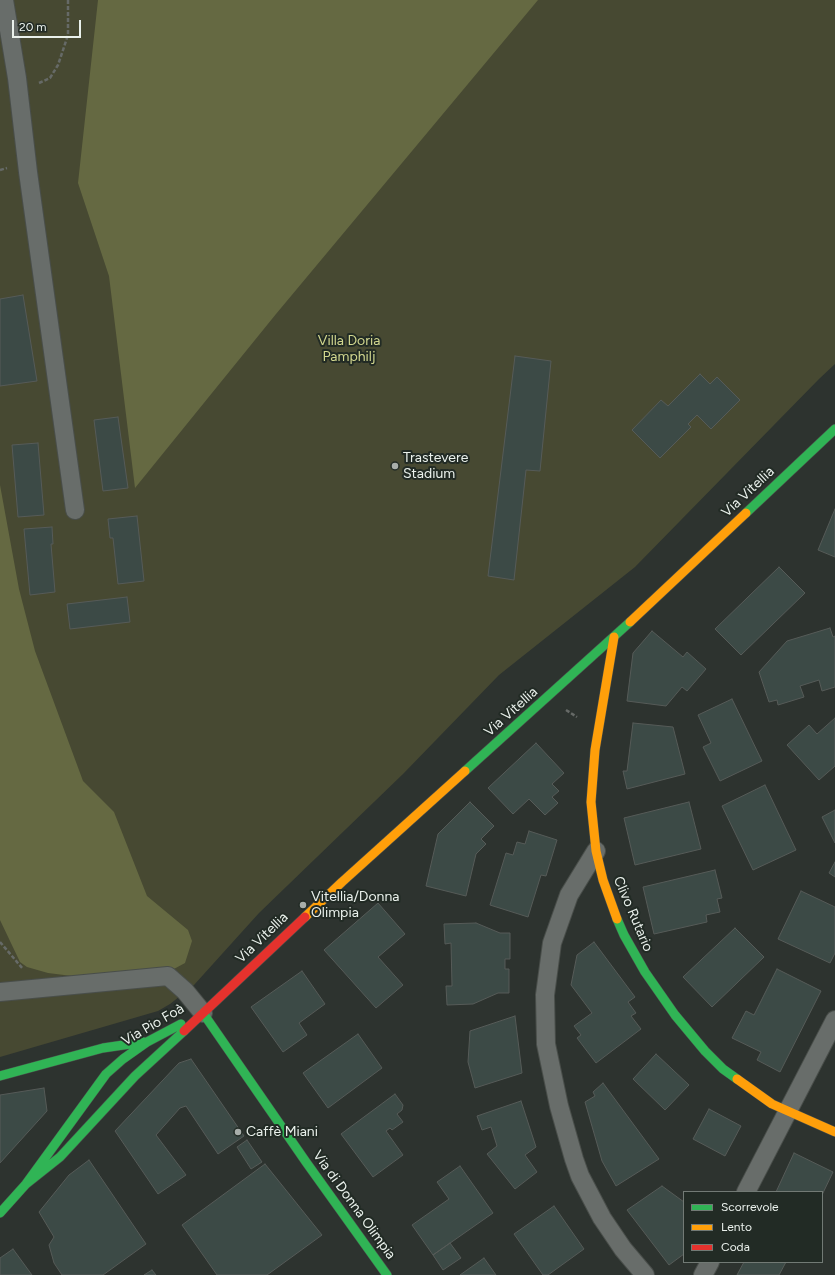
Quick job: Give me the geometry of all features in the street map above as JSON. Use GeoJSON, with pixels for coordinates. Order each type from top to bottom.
{"type":"FeatureCollection","features":[{"type":"Feature","properties":{"kind":"street"},"geometry":{"type":"LineString","coordinates":[[4,0],[17,78],[28,172],[74,510]]}},
{"type":"Feature","properties":{"kind":"street","name":"Via Vitellia"},"geometry":{"type":"LineString","coordinates":[[204,1013],[342,882],[614,637],[835,429]]}},
{"type":"Feature","properties":{"kind":"street","name":"Clivo Rutario"},"geometry":{"type":"LineString","coordinates":[[614,637],[598,730],[591,802],[596,851],[603,880],[624,935],[645,972],[675,1015],[695,1040],[723,1069],[758,1095],[788,1112],[835,1132]]}},
{"type":"Feature","properties":{"kind":"street"},"geometry":{"type":"LineString","coordinates":[[596,851],[569,895],[552,943],[545,995],[546,1044],[559,1106],[580,1176],[602,1218],[623,1249],[645,1275]]}},
{"type":"Feature","properties":{"kind":"street"},"geometry":{"type":"LineString","coordinates":[[0,992],[168,976],[204,1013]]}},
{"type":"Feature","properties":{"kind":"street","name":"Via Pio Foà"},"geometry":{"type":"LineString","coordinates":[[0,1213],[26,1184],[106,1074],[123,1059],[147,1042],[204,1013]]}},
{"type":"Feature","properties":{"kind":"street","name":"Via Pio Foà"},"geometry":{"type":"LineString","coordinates":[[26,1184],[60,1157],[135,1076],[204,1013]]}},
{"type":"Feature","properties":{"kind":"street","name":"Via di Donna Olimpia"},"geometry":{"type":"LineString","coordinates":[[204,1013],[306,1162],[387,1275]]}},
{"type":"Feature","properties":{"kind":"street"},"geometry":{"type":"LineString","coordinates":[[747,1191],[835,1020]]}},
{"type":"Feature","properties":{"kind":"street"},"geometry":{"type":"LineString","coordinates":[[0,1076],[103,1048],[147,1042],[159,1054]]}},
{"type":"Feature","properties":{"kind":"street"},"geometry":{"type":"LineString","coordinates":[[703,1275],[709,1263]]}},
{"type":"Feature","properties":{"kind":"path"},"geometry":{"type":"LineString","coordinates":[[17,78],[37,83],[50,78],[58,65],[68,35],[68,0]]}},
{"type":"Feature","properties":{"kind":"path"},"geometry":{"type":"LineString","coordinates":[[547,698],[598,730]]}},
{"type":"Feature","properties":{"kind":"path"},"geometry":{"type":"LineString","coordinates":[[0,942],[38,988]]}},
{"type":"Feature","properties":{"kind":"green space","name":"Villa Doria Pamphilj"},"geometry":{"type":"Polygon","coordinates":[[[0,0],[835,0],[835,364],[635,567],[499,675],[403,774],[259,913],[194,985],[170,1004],[158,1011],[0,1057],[0,0]]]}},
{"type":"Feature","properties":{"kind":"green space"},"geometry":{"type":"Polygon","coordinates":[[[98,0],[538,0],[276,314],[135,488],[109,276],[78,183],[98,0]]]}},
{"type":"Feature","properties":{"kind":"green space"},"geometry":{"type":"Polygon","coordinates":[[[0,485],[19,589],[35,651],[83,781],[114,812],[147,896],[188,930],[192,941],[185,963],[172,970],[88,978],[48,973],[27,967],[20,962],[0,920],[0,485]]]}},
{"type":"Feature","properties":{"kind":"building"},"geometry":{"type":"Polygon","coordinates":[[[23,295],[37,381],[0,386],[0,299],[23,295]]]}},
{"type":"Feature","properties":{"kind":"building"},"geometry":{"type":"Polygon","coordinates":[[[515,356],[551,361],[540,471],[526,470],[514,580],[488,576],[515,356]]]}},
{"type":"Feature","properties":{"kind":"building"},"geometry":{"type":"Polygon","coordinates":[[[700,374],[710,384],[717,377],[740,400],[711,429],[697,415],[688,424],[691,427],[660,458],[632,430],[661,400],[668,406],[700,374]]]}},
{"type":"Feature","properties":{"kind":"building"},"geometry":{"type":"Polygon","coordinates":[[[118,417],[128,488],[103,491],[94,420],[118,417]]]}},
{"type":"Feature","properties":{"kind":"building"},"geometry":{"type":"Polygon","coordinates":[[[38,443],[44,515],[18,517],[12,445],[38,443]]]}},
{"type":"Feature","properties":{"kind":"building"},"geometry":{"type":"Polygon","coordinates":[[[835,509],[835,557],[818,550],[835,509]]]}},
{"type":"Feature","properties":{"kind":"building"},"geometry":{"type":"Polygon","coordinates":[[[137,516],[144,581],[118,584],[113,538],[110,538],[108,519],[137,516]]]}},
{"type":"Feature","properties":{"kind":"building"},"geometry":{"type":"Polygon","coordinates":[[[52,527],[53,544],[51,544],[55,592],[30,595],[24,529],[52,527]]]}},
{"type":"Feature","properties":{"kind":"building"},"geometry":{"type":"Polygon","coordinates":[[[779,567],[805,593],[741,655],[715,629],[779,567]]]}},
{"type":"Feature","properties":{"kind":"building"},"geometry":{"type":"Polygon","coordinates":[[[127,597],[130,622],[70,629],[67,604],[127,597]]]}},
{"type":"Feature","properties":{"kind":"building"},"geometry":{"type":"Polygon","coordinates":[[[830,628],[833,637],[835,636],[835,687],[822,691],[819,680],[800,686],[804,697],[778,705],[777,700],[769,702],[759,672],[787,641],[830,628]]]}},
{"type":"Feature","properties":{"kind":"building"},"geometry":{"type":"Polygon","coordinates":[[[652,631],[683,657],[687,652],[706,669],[687,691],[682,687],[666,706],[627,701],[633,653],[652,631]]]}},
{"type":"Feature","properties":{"kind":"building"},"geometry":{"type":"Polygon","coordinates":[[[732,699],[762,761],[720,781],[703,747],[711,743],[698,715],[732,699]]]}},
{"type":"Feature","properties":{"kind":"building"},"geometry":{"type":"Polygon","coordinates":[[[835,718],[835,766],[819,780],[787,745],[809,725],[817,734],[835,718]]]}},
{"type":"Feature","properties":{"kind":"building"},"geometry":{"type":"Polygon","coordinates":[[[633,723],[673,727],[685,774],[627,789],[623,771],[627,771],[633,723]]]}},
{"type":"Feature","properties":{"kind":"building"},"geometry":{"type":"Polygon","coordinates":[[[536,743],[564,773],[552,784],[559,791],[552,797],[558,803],[545,815],[529,799],[513,814],[488,788],[536,743]]]}},
{"type":"Feature","properties":{"kind":"building"},"geometry":{"type":"Polygon","coordinates":[[[765,785],[796,850],[753,870],[722,806],[765,785]]]}},
{"type":"Feature","properties":{"kind":"building"},"geometry":{"type":"Polygon","coordinates":[[[470,802],[494,826],[481,839],[486,844],[476,854],[466,896],[426,886],[438,834],[470,802]]]}},
{"type":"Feature","properties":{"kind":"building"},"geometry":{"type":"Polygon","coordinates":[[[689,802],[701,849],[635,865],[624,818],[689,802]]]}},
{"type":"Feature","properties":{"kind":"building"},"geometry":{"type":"Polygon","coordinates":[[[835,810],[835,843],[822,817],[835,810]]]}},
{"type":"Feature","properties":{"kind":"building"},"geometry":{"type":"Polygon","coordinates":[[[529,831],[557,840],[546,876],[541,875],[528,917],[490,905],[506,853],[513,855],[517,842],[525,844],[529,831]]]}},
{"type":"Feature","properties":{"kind":"building"},"geometry":{"type":"Polygon","coordinates":[[[835,862],[835,877],[829,873],[835,862]]]}},
{"type":"Feature","properties":{"kind":"building"},"geometry":{"type":"Polygon","coordinates":[[[715,870],[722,898],[717,899],[720,912],[706,915],[707,922],[654,934],[643,887],[715,870]]]}},
{"type":"Feature","properties":{"kind":"building"},"geometry":{"type":"Polygon","coordinates":[[[801,891],[835,907],[835,953],[830,963],[778,939],[801,891]]]}},
{"type":"Feature","properties":{"kind":"building"},"geometry":{"type":"Polygon","coordinates":[[[378,903],[405,934],[378,957],[403,985],[376,1008],[324,950],[378,903]]]}},
{"type":"Feature","properties":{"kind":"building"},"geometry":{"type":"Polygon","coordinates":[[[476,923],[500,933],[510,933],[510,959],[505,959],[505,969],[509,969],[509,993],[498,993],[473,1004],[447,1005],[446,986],[452,986],[451,943],[445,944],[444,924],[476,923]]]}},
{"type":"Feature","properties":{"kind":"building"},"geometry":{"type":"Polygon","coordinates":[[[735,928],[764,957],[712,1007],[683,977],[735,928]]]}},
{"type":"Feature","properties":{"kind":"building"},"geometry":{"type":"Polygon","coordinates":[[[594,942],[635,997],[628,1002],[636,1013],[631,1016],[641,1029],[596,1063],[577,1038],[581,1035],[574,1026],[592,1013],[571,985],[577,955],[594,942]]]}},
{"type":"Feature","properties":{"kind":"building"},"geometry":{"type":"Polygon","coordinates":[[[777,969],[821,991],[780,1072],[757,1060],[761,1052],[732,1038],[746,1011],[754,1015],[777,969]]]}},
{"type":"Feature","properties":{"kind":"building"},"geometry":{"type":"Polygon","coordinates":[[[302,971],[325,1004],[299,1023],[307,1035],[283,1052],[251,1007],[302,971]]]}},
{"type":"Feature","properties":{"kind":"building"},"geometry":{"type":"Polygon","coordinates":[[[515,1016],[522,1073],[475,1088],[468,1062],[470,1031],[515,1016]]]}},
{"type":"Feature","properties":{"kind":"building"},"geometry":{"type":"Polygon","coordinates":[[[358,1034],[382,1068],[328,1108],[303,1073],[358,1034]]]}},
{"type":"Feature","properties":{"kind":"building"},"geometry":{"type":"Polygon","coordinates":[[[656,1054],[689,1085],[665,1110],[633,1079],[656,1054]]]}},
{"type":"Feature","properties":{"kind":"building"},"geometry":{"type":"Polygon","coordinates":[[[191,1059],[244,1136],[218,1154],[186,1106],[180,1108],[156,1135],[186,1175],[158,1194],[115,1131],[179,1063],[191,1059]]]}},
{"type":"Feature","properties":{"kind":"building"},"geometry":{"type":"Polygon","coordinates":[[[603,1083],[659,1159],[616,1186],[602,1161],[585,1102],[595,1096],[593,1092],[603,1083]]]}},
{"type":"Feature","properties":{"kind":"building"},"geometry":{"type":"Polygon","coordinates":[[[44,1088],[47,1111],[0,1163],[0,1095],[44,1088]]]}},
{"type":"Feature","properties":{"kind":"building"},"geometry":{"type":"Polygon","coordinates":[[[395,1094],[403,1105],[402,1110],[397,1114],[403,1122],[392,1130],[390,1128],[386,1131],[403,1155],[373,1177],[341,1134],[395,1094]]]}},
{"type":"Feature","properties":{"kind":"building"},"geometry":{"type":"Polygon","coordinates":[[[521,1101],[536,1147],[525,1155],[537,1172],[515,1189],[487,1154],[497,1146],[491,1127],[482,1130],[477,1116],[521,1101]]]}},
{"type":"Feature","properties":{"kind":"building"},"geometry":{"type":"Polygon","coordinates":[[[709,1109],[741,1126],[725,1156],[693,1139],[709,1109]]]}},
{"type":"Feature","properties":{"kind":"building"},"geometry":{"type":"Polygon","coordinates":[[[247,1140],[262,1162],[251,1169],[237,1147],[247,1140]]]}},
{"type":"Feature","properties":{"kind":"building"},"geometry":{"type":"Polygon","coordinates":[[[794,1153],[833,1172],[823,1193],[823,1191],[776,1191],[794,1153]]]}},
{"type":"Feature","properties":{"kind":"building"},"geometry":{"type":"Polygon","coordinates":[[[89,1160],[146,1244],[103,1275],[62,1275],[54,1263],[49,1245],[54,1237],[39,1212],[69,1175],[89,1160]]]}},
{"type":"Feature","properties":{"kind":"building"},"geometry":{"type":"Polygon","coordinates":[[[265,1164],[322,1235],[267,1275],[217,1275],[182,1225],[265,1164]]]}},
{"type":"Feature","properties":{"kind":"building"},"geometry":{"type":"Polygon","coordinates":[[[460,1166],[493,1213],[433,1255],[412,1225],[449,1199],[437,1182],[460,1166]]]}},
{"type":"Feature","properties":{"kind":"building"},"geometry":{"type":"Polygon","coordinates":[[[662,1186],[683,1201],[683,1255],[669,1265],[627,1210],[662,1186]]]}},
{"type":"Feature","properties":{"kind":"building"},"geometry":{"type":"Polygon","coordinates":[[[554,1206],[584,1249],[548,1275],[543,1275],[514,1234],[554,1206]]]}},
{"type":"Feature","properties":{"kind":"building"},"geometry":{"type":"Polygon","coordinates":[[[450,1243],[461,1258],[443,1270],[433,1255],[450,1243]]]}},
{"type":"Feature","properties":{"kind":"building"},"geometry":{"type":"Polygon","coordinates":[[[13,1249],[32,1275],[0,1275],[0,1258],[13,1249]]]}},
{"type":"Feature","properties":{"kind":"building"},"geometry":{"type":"Polygon","coordinates":[[[484,1258],[496,1275],[460,1275],[484,1258]]]}},
{"type":"Feature","properties":{"kind":"building"},"geometry":{"type":"Polygon","coordinates":[[[743,1263],[785,1263],[779,1275],[737,1275],[743,1263]]]}},
{"type":"Feature","properties":{"kind":"building"},"geometry":{"type":"Polygon","coordinates":[[[152,1270],[156,1275],[144,1275],[152,1270]]]}},
{"type":"Feature","properties":{"kind":"traffic: fast"},"geometry":{"type":"LineString","coordinates":[[746,513],[835,429]]}},
{"type":"Feature","properties":{"kind":"traffic: fast"},"geometry":{"type":"LineString","coordinates":[[465,771],[630,622]]}},
{"type":"Feature","properties":{"kind":"traffic: fast"},"geometry":{"type":"LineString","coordinates":[[617,919],[624,935],[645,972],[675,1015],[705,1051],[723,1069],[737,1079]]}},
{"type":"Feature","properties":{"kind":"traffic: fast"},"geometry":{"type":"LineString","coordinates":[[203,1013],[306,1162],[387,1275]]}},
{"type":"Feature","properties":{"kind":"traffic: fast"},"geometry":{"type":"LineString","coordinates":[[0,1213],[26,1184],[106,1074],[123,1059],[147,1042],[181,1024]]}},
{"type":"Feature","properties":{"kind":"traffic: fast"},"geometry":{"type":"LineString","coordinates":[[26,1184],[60,1157],[135,1076],[184,1031]]}},
{"type":"Feature","properties":{"kind":"traffic: fast"},"geometry":{"type":"LineString","coordinates":[[0,1076],[103,1048],[144,1042]]}},
{"type":"Feature","properties":{"kind":"traffic: slow"},"geometry":{"type":"LineString","coordinates":[[630,622],[746,513]]}},
{"type":"Feature","properties":{"kind":"traffic: slow"},"geometry":{"type":"LineString","coordinates":[[614,637],[595,750],[591,802],[596,851],[603,880],[617,919]]}},
{"type":"Feature","properties":{"kind":"traffic: slow"},"geometry":{"type":"LineString","coordinates":[[305,917],[465,771]]}},
{"type":"Feature","properties":{"kind":"traffic: slow"},"geometry":{"type":"LineString","coordinates":[[737,1079],[772,1104],[835,1132]]}},
{"type":"Feature","properties":{"kind":"traffic: jam"},"geometry":{"type":"LineString","coordinates":[[184,1031],[305,917]]}},
{"type":"Feature","properties":{"kind":"place","name":"Trastevere Stadium"},"geometry":{"type":"Point","coordinates":[395,466]}},
{"type":"Feature","properties":{"kind":"place","name":"Vitellia/Donna Olimpia"},"geometry":{"type":"Point","coordinates":[303,905]}},
{"type":"Feature","properties":{"kind":"place","name":"Caffè Miani"},"geometry":{"type":"Point","coordinates":[238,1132]}}]}
